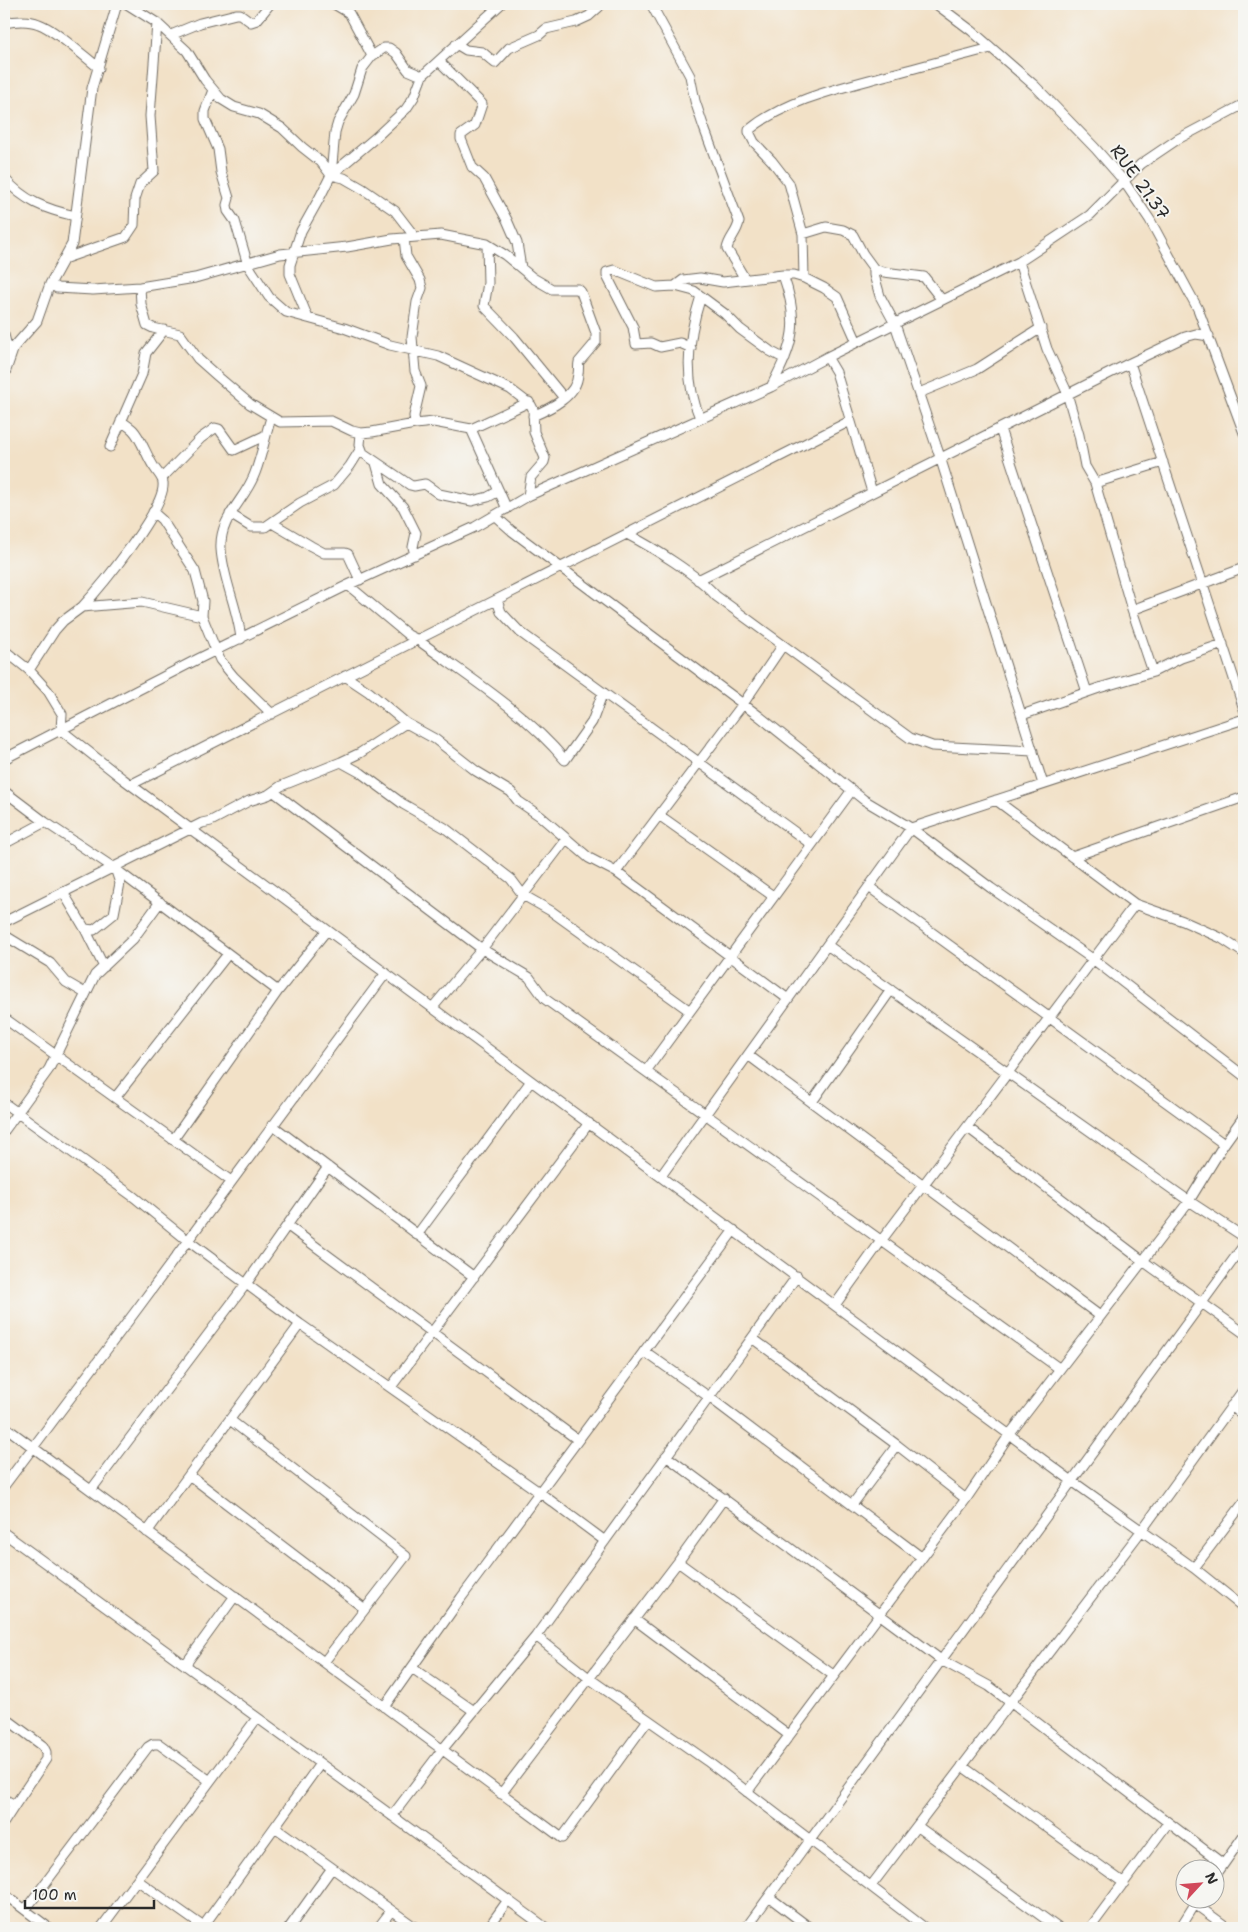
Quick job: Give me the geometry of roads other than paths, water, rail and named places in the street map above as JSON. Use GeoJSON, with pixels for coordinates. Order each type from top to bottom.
{"type":"FeatureCollection","features":[{"type":"Feature","properties":{"kind":"street"},"geometry":{"type":"LineString","coordinates":[[4,376],[14,347],[37,321],[50,284],[72,244],[92,88],[117,4]]}},
{"type":"Feature","properties":{"kind":"street"},"geometry":{"type":"LineString","coordinates":[[127,4],[157,23],[187,51],[205,80],[221,99],[234,106],[259,114],[282,128],[302,148],[321,162],[331,175],[344,178],[394,211],[415,237]]}},
{"type":"Feature","properties":{"kind":"street"},"geometry":{"type":"LineString","coordinates":[[171,35],[200,23],[236,14],[240,14],[251,22],[257,20],[270,4]]}},
{"type":"Feature","properties":{"kind":"street"},"geometry":{"type":"LineString","coordinates":[[334,4],[349,13],[372,56]]}},
{"type":"Feature","properties":{"kind":"street"},"geometry":{"type":"LineString","coordinates":[[308,318],[290,274],[292,260],[301,231],[331,175],[406,109],[414,96],[422,76],[501,4]]}},
{"type":"Feature","properties":{"kind":"street"},"geometry":{"type":"LineString","coordinates":[[456,44],[466,50],[482,52],[495,63],[509,48],[539,35],[546,29],[583,19],[595,11],[598,4]]}},
{"type":"Feature","properties":{"kind":"street"},"geometry":{"type":"LineString","coordinates":[[651,4],[690,76],[695,101],[703,125],[739,222],[738,227],[730,238],[727,249],[745,279]]}},
{"type":"Feature","properties":{"kind":"street","name":"RUE 21.37"},"geometry":{"type":"LineString","coordinates":[[936,4],[1035,86],[1123,180],[1150,220],[1198,309],[1244,433]]}},
{"type":"Feature","properties":{"kind":"street"},"geometry":{"type":"LineString","coordinates":[[4,23],[25,22],[39,24],[51,30],[99,68]]}},
{"type":"Feature","properties":{"kind":"street"},"geometry":{"type":"LineString","coordinates":[[66,258],[126,237],[134,225],[136,199],[140,184],[154,171],[150,116],[157,23]]}},
{"type":"Feature","properties":{"kind":"street"},"geometry":{"type":"LineString","coordinates":[[331,175],[335,132],[338,122],[354,94],[362,69],[372,56],[384,48],[389,48],[396,53],[408,70],[422,76]]}},
{"type":"Feature","properties":{"kind":"street"},"geometry":{"type":"LineString","coordinates":[[804,278],[803,234],[789,183],[754,142],[749,132],[751,128],[802,101],[835,89],[991,48]]}},
{"type":"Feature","properties":{"kind":"street"},"geometry":{"type":"LineString","coordinates":[[439,61],[482,104],[476,125],[461,135],[461,139],[472,167],[484,178],[507,220],[517,244],[521,268]]}},
{"type":"Feature","properties":{"kind":"street"},"geometry":{"type":"LineString","coordinates":[[213,90],[205,119],[218,149],[221,172],[229,198],[228,211],[235,221],[248,265],[263,290],[276,305],[286,312],[344,328],[390,345],[446,359],[510,388],[529,402],[533,409],[534,432],[545,458],[544,462],[531,477],[528,496]]}},
{"type":"Feature","properties":{"kind":"street"},"geometry":{"type":"LineString","coordinates":[[4,759],[216,650],[475,527],[528,496],[771,387],[827,357],[1019,262],[1090,215],[1123,180],[1142,164],[1178,139],[1244,104]]}},
{"type":"Feature","properties":{"kind":"street"},"geometry":{"type":"LineString","coordinates":[[4,178],[16,192],[32,202],[49,210],[75,216]]}},
{"type":"Feature","properties":{"kind":"street"},"geometry":{"type":"LineString","coordinates":[[803,234],[826,227],[843,230],[853,235],[874,269],[880,296],[895,324],[940,457],[1043,784]]}},
{"type":"Feature","properties":{"kind":"street"},"geometry":{"type":"LineString","coordinates":[[50,284],[57,288],[94,290],[140,287],[195,278],[248,265],[280,254],[404,238],[450,236],[487,244],[505,255],[533,278],[552,289],[578,289],[581,292],[596,333],[596,342],[578,363],[578,373],[574,387],[557,404],[533,416]]}},
{"type":"Feature","properties":{"kind":"street"},"geometry":{"type":"LineString","coordinates":[[404,238],[406,256],[420,280],[422,288],[417,302],[412,337],[415,371],[421,386],[414,416],[415,424]]}},
{"type":"Feature","properties":{"kind":"street"},"geometry":{"type":"LineString","coordinates":[[487,244],[488,283],[484,306],[514,337],[564,398]]}},
{"type":"Feature","properties":{"kind":"street"},"geometry":{"type":"LineString","coordinates":[[1019,262],[1047,349],[1068,395],[1085,466],[1095,483],[1132,610],[1153,672]]}},
{"type":"Feature","properties":{"kind":"street"},"geometry":{"type":"LineString","coordinates":[[874,269],[924,278],[942,300]]}},
{"type":"Feature","properties":{"kind":"street"},"geometry":{"type":"LineString","coordinates":[[691,348],[680,343],[660,347],[651,343],[636,344],[632,327],[607,276],[607,272],[614,270],[656,286],[687,288],[701,296],[770,351],[786,359]]}},
{"type":"Feature","properties":{"kind":"street"},"geometry":{"type":"LineString","coordinates":[[771,387],[786,359],[790,345],[793,314],[783,275]]}},
{"type":"Feature","properties":{"kind":"street"},"geometry":{"type":"LineString","coordinates":[[675,286],[683,280],[700,278],[723,282],[783,275],[794,275],[804,278],[837,297],[857,342]]}},
{"type":"Feature","properties":{"kind":"street"},"geometry":{"type":"LineString","coordinates":[[140,287],[141,304],[147,325],[180,334],[198,359],[250,404],[280,422],[331,421],[352,431],[361,432],[434,422],[471,430],[529,402]]}},
{"type":"Feature","properties":{"kind":"street"},"geometry":{"type":"LineString","coordinates":[[700,418],[693,402],[688,371],[695,318],[701,296]]}},
{"type":"Feature","properties":{"kind":"street"},"geometry":{"type":"LineString","coordinates":[[918,393],[977,369],[1041,328]]}},
{"type":"Feature","properties":{"kind":"street"},"geometry":{"type":"LineString","coordinates":[[110,447],[142,374],[146,353],[164,330]]}},
{"type":"Feature","properties":{"kind":"street"},"geometry":{"type":"LineString","coordinates":[[698,580],[1130,363],[1185,337],[1196,334],[1209,336]]}},
{"type":"Feature","properties":{"kind":"street"},"geometry":{"type":"LineString","coordinates":[[4,335],[11,358]]}},
{"type":"Feature","properties":{"kind":"street"},"geometry":{"type":"LineString","coordinates":[[827,357],[836,372],[872,492]]}},
{"type":"Feature","properties":{"kind":"street"},"geometry":{"type":"LineString","coordinates":[[1130,363],[1244,709]]}},
{"type":"Feature","properties":{"kind":"street"},"geometry":{"type":"LineString","coordinates":[[241,639],[237,614],[232,600],[221,549],[224,524],[254,476],[271,418]]}},
{"type":"Feature","properties":{"kind":"street"},"geometry":{"type":"LineString","coordinates":[[29,670],[55,630],[63,621],[82,607],[115,570],[153,512],[163,488],[162,478],[133,430],[121,421]]}},
{"type":"Feature","properties":{"kind":"street"},"geometry":{"type":"LineString","coordinates":[[132,784],[850,421]]}},
{"type":"Feature","properties":{"kind":"street"},"geometry":{"type":"LineString","coordinates":[[162,478],[201,438],[215,428],[219,429],[234,450],[266,435]]}},
{"type":"Feature","properties":{"kind":"street"},"geometry":{"type":"LineString","coordinates":[[1000,429],[1087,692]]}},
{"type":"Feature","properties":{"kind":"street"},"geometry":{"type":"LineString","coordinates":[[471,430],[507,508]]}},
{"type":"Feature","properties":{"kind":"street"},"geometry":{"type":"LineString","coordinates":[[230,514],[251,527],[263,528],[300,503],[334,485],[350,466],[360,450],[361,432]]}},
{"type":"Feature","properties":{"kind":"street"},"geometry":{"type":"LineString","coordinates":[[360,450],[410,485],[425,484],[440,494],[475,501],[488,497],[498,491]]}},
{"type":"Feature","properties":{"kind":"street"},"geometry":{"type":"LineString","coordinates":[[1095,483],[1163,462]]}},
{"type":"Feature","properties":{"kind":"street"},"geometry":{"type":"LineString","coordinates":[[376,463],[382,484],[402,507],[416,533],[413,546],[415,555]]}},
{"type":"Feature","properties":{"kind":"street"},"geometry":{"type":"LineString","coordinates":[[153,512],[162,520],[195,571],[203,601],[202,616],[224,664],[272,714]]}},
{"type":"Feature","properties":{"kind":"street"},"geometry":{"type":"LineString","coordinates":[[495,516],[560,568],[743,704],[864,800],[911,828],[991,888],[1094,960],[1244,1076]]}},
{"type":"Feature","properties":{"kind":"street"},"geometry":{"type":"LineString","coordinates":[[272,523],[324,552],[348,554],[360,580]]}},
{"type":"Feature","properties":{"kind":"street"},"geometry":{"type":"LineString","coordinates":[[627,534],[655,549],[910,738],[932,746],[1033,751]]}},
{"type":"Feature","properties":{"kind":"street"},"geometry":{"type":"LineString","coordinates":[[1132,610],[1244,568]]}},
{"type":"Feature","properties":{"kind":"street"},"geometry":{"type":"LineString","coordinates":[[348,586],[408,635],[418,640],[479,684],[539,730],[565,760],[592,722],[602,692]]}},
{"type":"Feature","properties":{"kind":"street"},"geometry":{"type":"LineString","coordinates":[[497,600],[501,612],[520,632],[811,844]]}},
{"type":"Feature","properties":{"kind":"street"},"geometry":{"type":"LineString","coordinates":[[82,607],[142,602],[202,616]]}},
{"type":"Feature","properties":{"kind":"street"},"geometry":{"type":"LineString","coordinates":[[1022,715],[1087,692],[1153,672],[1181,658],[1223,644]]}},
{"type":"Feature","properties":{"kind":"street"},"geometry":{"type":"LineString","coordinates":[[616,872],[743,704],[783,645]]}},
{"type":"Feature","properties":{"kind":"street"},"geometry":{"type":"LineString","coordinates":[[4,650],[29,670],[48,691],[60,710],[62,719],[61,730]]}},
{"type":"Feature","properties":{"kind":"street"},"geometry":{"type":"LineString","coordinates":[[345,676],[369,692],[406,723],[435,739],[476,770],[512,792],[518,801],[546,821],[589,858],[616,872],[788,999]]}},
{"type":"Feature","properties":{"kind":"street"},"geometry":{"type":"LineString","coordinates":[[661,1176],[911,828],[1244,718]]}},
{"type":"Feature","properties":{"kind":"street"},"geometry":{"type":"LineString","coordinates":[[4,922],[192,828],[274,792],[281,786],[360,753],[406,723]]}},
{"type":"Feature","properties":{"kind":"street"},"geometry":{"type":"LineString","coordinates":[[61,730],[326,930],[797,1276],[1072,1481],[1194,1568],[1244,1608]]}},
{"type":"Feature","properties":{"kind":"street"},"geometry":{"type":"LineString","coordinates":[[341,762],[361,773],[403,804],[445,828],[511,879],[523,895],[551,911],[690,1011]]}},
{"type":"Feature","properties":{"kind":"street"},"geometry":{"type":"LineString","coordinates":[[646,1071],[852,790]]}},
{"type":"Feature","properties":{"kind":"street"},"geometry":{"type":"LineString","coordinates":[[4,791],[45,822],[114,868],[278,991]]}},
{"type":"Feature","properties":{"kind":"street"},"geometry":{"type":"LineString","coordinates":[[274,792],[482,949],[529,977],[545,999],[1060,1369]]}},
{"type":"Feature","properties":{"kind":"street"},"geometry":{"type":"LineString","coordinates":[[1072,857],[1244,797]]}},
{"type":"Feature","properties":{"kind":"street"},"geometry":{"type":"LineString","coordinates":[[996,800],[1136,904],[1191,924],[1221,938],[1244,953]]}},
{"type":"Feature","properties":{"kind":"street"},"geometry":{"type":"LineString","coordinates":[[660,815],[773,896]]}},
{"type":"Feature","properties":{"kind":"street"},"geometry":{"type":"LineString","coordinates":[[4,844],[45,822]]}},
{"type":"Feature","properties":{"kind":"street"},"geometry":{"type":"LineString","coordinates":[[433,1008],[482,949],[566,839]]}},
{"type":"Feature","properties":{"kind":"street"},"geometry":{"type":"LineString","coordinates":[[86,930],[96,929],[114,914],[120,884],[114,868]]}},
{"type":"Feature","properties":{"kind":"street"},"geometry":{"type":"LineString","coordinates":[[869,887],[1224,1144]]}},
{"type":"Feature","properties":{"kind":"street"},"geometry":{"type":"LineString","coordinates":[[64,892],[86,930],[104,967]]}},
{"type":"Feature","properties":{"kind":"street"},"geometry":{"type":"LineString","coordinates":[[4,1131],[49,1069],[95,975],[133,939],[160,902]]}},
{"type":"Feature","properties":{"kind":"street"},"geometry":{"type":"LineString","coordinates":[[836,1305],[881,1241],[1136,904]]}},
{"type":"Feature","properties":{"kind":"street"},"geometry":{"type":"LineString","coordinates":[[173,1140],[278,991],[326,930]]}},
{"type":"Feature","properties":{"kind":"street"},"geometry":{"type":"LineString","coordinates":[[4,935],[50,962],[66,982],[85,993]]}},
{"type":"Feature","properties":{"kind":"street"},"geometry":{"type":"LineString","coordinates":[[827,945],[1189,1201],[1244,1237]]}},
{"type":"Feature","properties":{"kind":"street"},"geometry":{"type":"LineString","coordinates":[[115,1098],[228,954]]}},
{"type":"Feature","properties":{"kind":"street"},"geometry":{"type":"LineString","coordinates":[[4,1486],[386,973]]}},
{"type":"Feature","properties":{"kind":"street"},"geometry":{"type":"LineString","coordinates":[[812,1102],[891,990]]}},
{"type":"Feature","properties":{"kind":"street"},"geometry":{"type":"LineString","coordinates":[[4,1018],[231,1181]]}},
{"type":"Feature","properties":{"kind":"street"},"geometry":{"type":"LineString","coordinates":[[748,1056],[1100,1316]]}},
{"type":"Feature","properties":{"kind":"street"},"geometry":{"type":"LineString","coordinates":[[417,1235],[531,1081]]}},
{"type":"Feature","properties":{"kind":"street"},"geometry":{"type":"LineString","coordinates":[[4,1103],[134,1196],[187,1240],[300,1324],[539,1492],[605,1541]]}},
{"type":"Feature","properties":{"kind":"street"},"geometry":{"type":"LineString","coordinates":[[747,1792],[966,1499],[1010,1434],[1189,1201],[1224,1144],[1244,1116]]}},
{"type":"Feature","properties":{"kind":"street"},"geometry":{"type":"LineString","coordinates":[[391,1388],[589,1123]]}},
{"type":"Feature","properties":{"kind":"street"},"geometry":{"type":"LineString","coordinates":[[272,1126],[474,1278]]}},
{"type":"Feature","properties":{"kind":"street"},"geometry":{"type":"LineString","coordinates":[[967,1127],[1143,1260],[1244,1333]]}},
{"type":"Feature","properties":{"kind":"street"},"geometry":{"type":"LineString","coordinates":[[90,1490],[246,1284],[328,1167]]}},
{"type":"Feature","properties":{"kind":"street"},"geometry":{"type":"LineString","coordinates":[[288,1226],[578,1440]]}},
{"type":"Feature","properties":{"kind":"street"},"geometry":{"type":"LineString","coordinates":[[384,1707],[461,1598],[734,1230]]}},
{"type":"Feature","properties":{"kind":"street"},"geometry":{"type":"LineString","coordinates":[[746,1928],[1244,1245]]}},
{"type":"Feature","properties":{"kind":"street"},"geometry":{"type":"LineString","coordinates":[[392,1816],[442,1750],[536,1636],[797,1276]]}},
{"type":"Feature","properties":{"kind":"street"},"geometry":{"type":"LineString","coordinates":[[147,1532],[300,1324]]}},
{"type":"Feature","properties":{"kind":"street"},"geometry":{"type":"LineString","coordinates":[[752,1338],[897,1445],[966,1499]]}},
{"type":"Feature","properties":{"kind":"street"},"geometry":{"type":"LineString","coordinates":[[644,1351],[710,1397],[921,1557]]}},
{"type":"Feature","properties":{"kind":"street"},"geometry":{"type":"LineString","coordinates":[[871,1886],[1142,1530],[1244,1388]]}},
{"type":"Feature","properties":{"kind":"street"},"geometry":{"type":"LineString","coordinates":[[1231,1406],[1244,1416]]}},
{"type":"Feature","properties":{"kind":"street"},"geometry":{"type":"LineString","coordinates":[[230,1420],[406,1556],[324,1662]]}},
{"type":"Feature","properties":{"kind":"street"},"geometry":{"type":"LineString","coordinates":[[4,1426],[562,1838],[648,1720]]}},
{"type":"Feature","properties":{"kind":"street"},"geometry":{"type":"LineString","coordinates":[[852,1505],[897,1445]]}},
{"type":"Feature","properties":{"kind":"street"},"geometry":{"type":"LineString","coordinates":[[666,1456],[941,1660],[989,1686],[1218,1860]]}},
{"type":"Feature","properties":{"kind":"street"},"geometry":{"type":"LineString","coordinates":[[189,1475],[365,1609]]}},
{"type":"Feature","properties":{"kind":"street"},"geometry":{"type":"LineString","coordinates":[[501,1794],[590,1679],[724,1498]]}},
{"type":"Feature","properties":{"kind":"street"},"geometry":{"type":"LineString","coordinates":[[1194,1568],[1243,1505]]}},
{"type":"Feature","properties":{"kind":"street"},"geometry":{"type":"LineString","coordinates":[[4,1533],[546,1928]]}},
{"type":"Feature","properties":{"kind":"street"},"geometry":{"type":"LineString","coordinates":[[678,1562],[833,1675]]}},
{"type":"Feature","properties":{"kind":"street"},"geometry":{"type":"LineString","coordinates":[[185,1665],[234,1596]]}},
{"type":"Feature","properties":{"kind":"street"},"geometry":{"type":"LineString","coordinates":[[634,1620],[789,1735]]}},
{"type":"Feature","properties":{"kind":"street"},"geometry":{"type":"LineString","coordinates":[[536,1636],[590,1679],[747,1792],[925,1928]]}},
{"type":"Feature","properties":{"kind":"street"},"geometry":{"type":"LineString","coordinates":[[412,1668],[474,1711]]}},
{"type":"Feature","properties":{"kind":"street"},"geometry":{"type":"LineString","coordinates":[[4,1718],[43,1746],[46,1752],[46,1759],[4,1822]]}},
{"type":"Feature","properties":{"kind":"street"},"geometry":{"type":"LineString","coordinates":[[100,1928],[257,1718]]}},
{"type":"Feature","properties":{"kind":"street"},"geometry":{"type":"LineString","coordinates":[[24,1910],[148,1747],[158,1744],[210,1781]]}},
{"type":"Feature","properties":{"kind":"street"},"geometry":{"type":"LineString","coordinates":[[136,1880],[203,1928],[320,1764]]}},
{"type":"Feature","properties":{"kind":"street"},"geometry":{"type":"LineString","coordinates":[[962,1766],[1124,1883]]}},
{"type":"Feature","properties":{"kind":"street"},"geometry":{"type":"LineString","coordinates":[[4,1799],[15,1806]]}},
{"type":"Feature","properties":{"kind":"street"},"geometry":{"type":"LineString","coordinates":[[1090,1928],[1168,1823]]}},
{"type":"Feature","properties":{"kind":"street"},"geometry":{"type":"LineString","coordinates":[[917,1826],[1058,1928]]}},
{"type":"Feature","properties":{"kind":"street"},"geometry":{"type":"LineString","coordinates":[[276,1827],[416,1928]]}},
{"type":"Feature","properties":{"kind":"street"},"geometry":{"type":"LineString","coordinates":[[1226,1860],[1244,1836]]}},
{"type":"Feature","properties":{"kind":"street"},"geometry":{"type":"LineString","coordinates":[[289,1928],[332,1868]]}},
{"type":"Feature","properties":{"kind":"street"},"geometry":{"type":"LineString","coordinates":[[4,1894],[49,1928]]}},
{"type":"Feature","properties":{"kind":"street"},"geometry":{"type":"LineString","coordinates":[[769,1897],[810,1928]]}},
{"type":"Feature","properties":{"kind":"street"},"geometry":{"type":"LineString","coordinates":[[488,1928],[508,1900]]}},
{"type":"Feature","properties":{"kind":"street"},"geometry":{"type":"LineString","coordinates":[[1180,1928],[1191,1910]]}},
{"type":"Feature","properties":{"kind":"street"},"geometry":{"type":"LineString","coordinates":[[1206,1910],[1228,1928]]}},
{"type":"Feature","properties":{"kind":"street"},"geometry":{"type":"LineString","coordinates":[[378,1928],[391,1911]]}}]}
